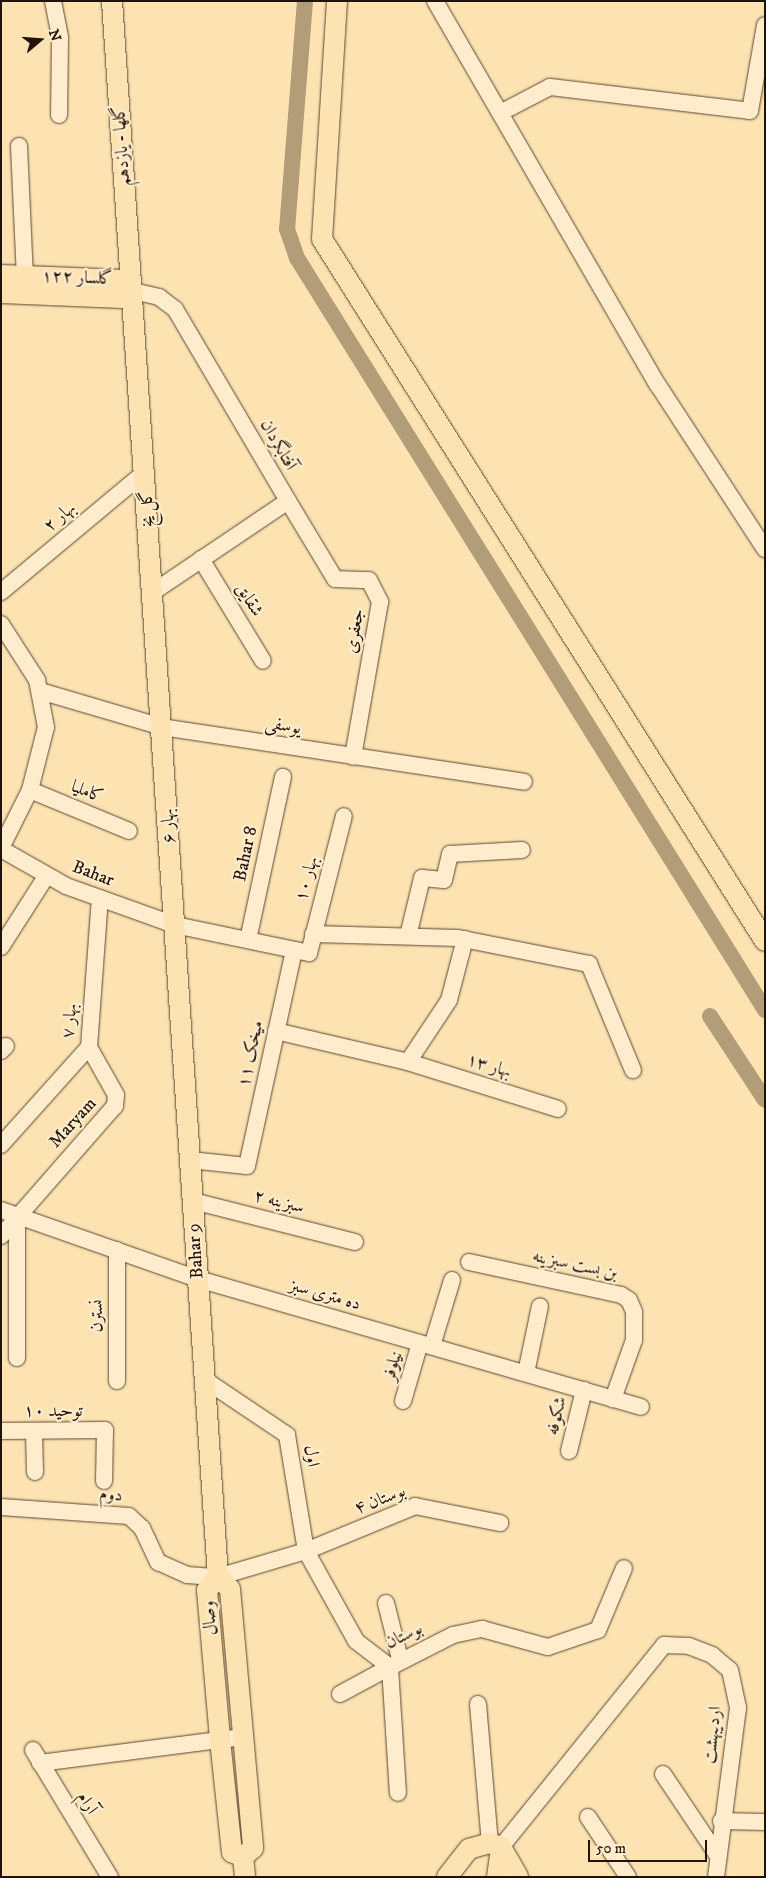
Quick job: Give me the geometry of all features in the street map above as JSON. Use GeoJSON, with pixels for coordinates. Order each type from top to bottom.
{"type":"FeatureCollection","features":[{"type":"Feature","properties":{"kind":"main road","name":"گلها - یازدهم"},"geometry":{"type":"LineString","coordinates":[[112,1],[133,291]]}},
{"type":"Feature","properties":{"kind":"main road"},"geometry":{"type":"LineString","coordinates":[[337,1],[322,239],[764,940]]}},
{"type":"Feature","properties":{"kind":"main road","name":"گلسار ۱۲۲"},"geometry":{"type":"LineString","coordinates":[[1,275],[123,280],[133,291],[122,298],[1,293]]}},
{"type":"Feature","properties":{"kind":"main road","name":"گل یخ"},"geometry":{"type":"LineString","coordinates":[[133,291],[162,727]]}},
{"type":"Feature","properties":{"kind":"main road","name":"بهار ۶"},"geometry":{"type":"LineString","coordinates":[[162,727],[175,925]]}},
{"type":"Feature","properties":{"kind":"main road","name":"Bahar 9"},"geometry":{"type":"LineString","coordinates":[[175,925],[218,1577]]}},
{"type":"Feature","properties":{"kind":"main road","name":"وصال"},"geometry":{"type":"LineString","coordinates":[[218,1577],[230,1589],[244,1737],[253,1848],[244,1867],[232,1852],[220,1740],[207,1590],[218,1577]]}},
{"type":"Feature","properties":{"kind":"main road"},"geometry":{"type":"LineString","coordinates":[[447,1877],[469,1849],[495,1845]]}},
{"type":"Feature","properties":{"kind":"main road"},"geometry":{"type":"LineString","coordinates":[[495,1845],[497,1877]]}},
{"type":"Feature","properties":{"kind":"main road"},"geometry":{"type":"LineString","coordinates":[[495,1845],[518,1877]]}},
{"type":"Feature","properties":{"kind":"street"},"geometry":{"type":"LineString","coordinates":[[53,1],[60,38],[59,115]]}},
{"type":"Feature","properties":{"kind":"street"},"geometry":{"type":"LineString","coordinates":[[435,1],[658,385],[765,549]]}},
{"type":"Feature","properties":{"kind":"street"},"geometry":{"type":"LineString","coordinates":[[500,113],[550,87],[750,111],[765,25]]}},
{"type":"Feature","properties":{"kind":"street"},"geometry":{"type":"LineString","coordinates":[[19,146],[25,276]]}},
{"type":"Feature","properties":{"kind":"street","name":"آفتابگردان"},"geometry":{"type":"LineString","coordinates":[[133,291],[159,297],[175,309],[288,501]]}},
{"type":"Feature","properties":{"kind":"street","name":"بهار ۲"},"geometry":{"type":"LineString","coordinates":[[1,592],[145,472]]}},
{"type":"Feature","properties":{"kind":"street"},"geometry":{"type":"LineString","coordinates":[[153,592],[288,501]]}},
{"type":"Feature","properties":{"kind":"street","name":"جعفری"},"geometry":{"type":"LineString","coordinates":[[288,501],[334,580],[369,580],[380,602],[353,757]]}},
{"type":"Feature","properties":{"kind":"street","name":"شقایق"},"geometry":{"type":"LineString","coordinates":[[201,559],[263,661]]}},
{"type":"Feature","properties":{"kind":"street"},"geometry":{"type":"LineString","coordinates":[[1,624],[16,641],[40,691],[46,727],[30,790],[1,849]]}},
{"type":"Feature","properties":{"kind":"street","name":"یوسفی"},"geometry":{"type":"LineString","coordinates":[[40,691],[162,727],[524,782]]}},
{"type":"Feature","properties":{"kind":"street","name":"Bahar 8"},"geometry":{"type":"LineString","coordinates":[[248,940],[283,777]]}},
{"type":"Feature","properties":{"kind":"street","name":"کاملیا"},"geometry":{"type":"LineString","coordinates":[[30,790],[129,831]]}},
{"type":"Feature","properties":{"kind":"street","name":"بهار ۱۰"},"geometry":{"type":"LineString","coordinates":[[301,951],[313,934],[344,816]]}},
{"type":"Feature","properties":{"kind":"street","name":"Bahar"},"geometry":{"type":"LineString","coordinates":[[1,849],[47,875],[100,898],[175,925],[301,951]]}},
{"type":"Feature","properties":{"kind":"street"},"geometry":{"type":"LineString","coordinates":[[408,936],[422,878],[444,880],[450,854],[522,850]]}},
{"type":"Feature","properties":{"kind":"street"},"geometry":{"type":"LineString","coordinates":[[1,947],[47,875]]}},
{"type":"Feature","properties":{"kind":"street","name":"بهار ۷"},"geometry":{"type":"LineString","coordinates":[[1,1145],[89,1047],[100,898]]}},
{"type":"Feature","properties":{"kind":"street"},"geometry":{"type":"LineString","coordinates":[[313,934],[465,939],[589,964],[633,1070]]}},
{"type":"Feature","properties":{"kind":"street"},"geometry":{"type":"LineString","coordinates":[[408,1062],[449,1000],[465,939]]}},
{"type":"Feature","properties":{"kind":"street","name":"میخک ۱۱"},"geometry":{"type":"LineString","coordinates":[[190,1160],[247,1166],[276,1032],[301,951]]}},
{"type":"Feature","properties":{"kind":"street","name":"بهار ۱۳"},"geometry":{"type":"LineString","coordinates":[[276,1032],[408,1062],[558,1109]]}},
{"type":"Feature","properties":{"kind":"street","name":"Maryam"},"geometry":{"type":"LineString","coordinates":[[1,1236],[115,1106],[116,1095],[89,1047]]}},
{"type":"Feature","properties":{"kind":"street","name":"سبزینه ۲"},"geometry":{"type":"LineString","coordinates":[[193,1201],[355,1242]]}},
{"type":"Feature","properties":{"kind":"street","name":"ده متری سبز"},"geometry":{"type":"LineString","coordinates":[[1,1210],[198,1279],[642,1407]]}},
{"type":"Feature","properties":{"kind":"street"},"geometry":{"type":"LineString","coordinates":[[17,1216],[17,1358]]}},
{"type":"Feature","properties":{"kind":"street","name":"نسترن"},"geometry":{"type":"LineString","coordinates":[[116,1381],[117,1250]]}},
{"type":"Feature","properties":{"kind":"street","name":"بن بست سبزینه"},"geometry":{"type":"LineString","coordinates":[[469,1262],[630,1300],[634,1312],[634,1340],[614,1399]]}},
{"type":"Feature","properties":{"kind":"street","name":"نیلوفر"},"geometry":{"type":"LineString","coordinates":[[403,1401],[452,1280]]}},
{"type":"Feature","properties":{"kind":"street"},"geometry":{"type":"LineString","coordinates":[[526,1374],[540,1306]]}},
{"type":"Feature","properties":{"kind":"street","name":"اول"},"geometry":{"type":"LineString","coordinates":[[205,1380],[287,1435],[306,1552]]}},
{"type":"Feature","properties":{"kind":"street","name":"شکوفه"},"geometry":{"type":"LineString","coordinates":[[569,1452],[584,1390]]}},
{"type":"Feature","properties":{"kind":"street","name":"توحید ۱۰"},"geometry":{"type":"LineString","coordinates":[[1,1431],[105,1430],[104,1481]]}},
{"type":"Feature","properties":{"kind":"street"},"geometry":{"type":"LineString","coordinates":[[34,1431],[35,1472]]}},
{"type":"Feature","properties":{"kind":"street","name":"بوستان ۴"},"geometry":{"type":"LineString","coordinates":[[306,1552],[415,1506],[500,1523]]}},
{"type":"Feature","properties":{"kind":"street","name":"دوم"},"geometry":{"type":"LineString","coordinates":[[1,1507],[128,1516],[142,1528],[158,1562],[187,1575],[218,1577]]}},
{"type":"Feature","properties":{"kind":"street"},"geometry":{"type":"LineString","coordinates":[[218,1577],[306,1552]]}},
{"type":"Feature","properties":{"kind":"street","name":"بوستان"},"geometry":{"type":"LineString","coordinates":[[306,1552],[356,1641],[395,1663],[453,1635],[482,1629],[548,1647],[598,1630],[624,1568]]}},
{"type":"Feature","properties":{"kind":"street"},"geometry":{"type":"LineString","coordinates":[[386,1603],[395,1663],[398,1793]]}},
{"type":"Feature","properties":{"kind":"street","name":"اردیبهشت"},"geometry":{"type":"LineString","coordinates":[[495,1845],[664,1645],[689,1646],[712,1655],[730,1670],[738,1708],[721,1820],[716,1877]]}},
{"type":"Feature","properties":{"kind":"street"},"geometry":{"type":"LineString","coordinates":[[340,1694],[395,1663]]}},
{"type":"Feature","properties":{"kind":"street"},"geometry":{"type":"LineString","coordinates":[[478,1704],[495,1845]]}},
{"type":"Feature","properties":{"kind":"street"},"geometry":{"type":"LineString","coordinates":[[220,1740],[244,1737]]}},
{"type":"Feature","properties":{"kind":"street","name":"آرام"},"geometry":{"type":"LineString","coordinates":[[110,1877],[36,1756],[220,1740]]}},
{"type":"Feature","properties":{"kind":"street"},"geometry":{"type":"LineString","coordinates":[[663,1774],[718,1856]]}},
{"type":"Feature","properties":{"kind":"street"},"geometry":{"type":"LineString","coordinates":[[588,1817],[628,1877]]}},
{"type":"Feature","properties":{"kind":"street"},"geometry":{"type":"LineString","coordinates":[[721,1820],[765,1822]]}},
{"type":"Feature","properties":{"kind":"waterway"},"geometry":{"type":"LineString","coordinates":[[305,1],[287,229],[297,258],[765,1010]]}},
{"type":"Feature","properties":{"kind":"waterway"},"geometry":{"type":"LineString","coordinates":[[710,1016],[765,1100]]}}]}
